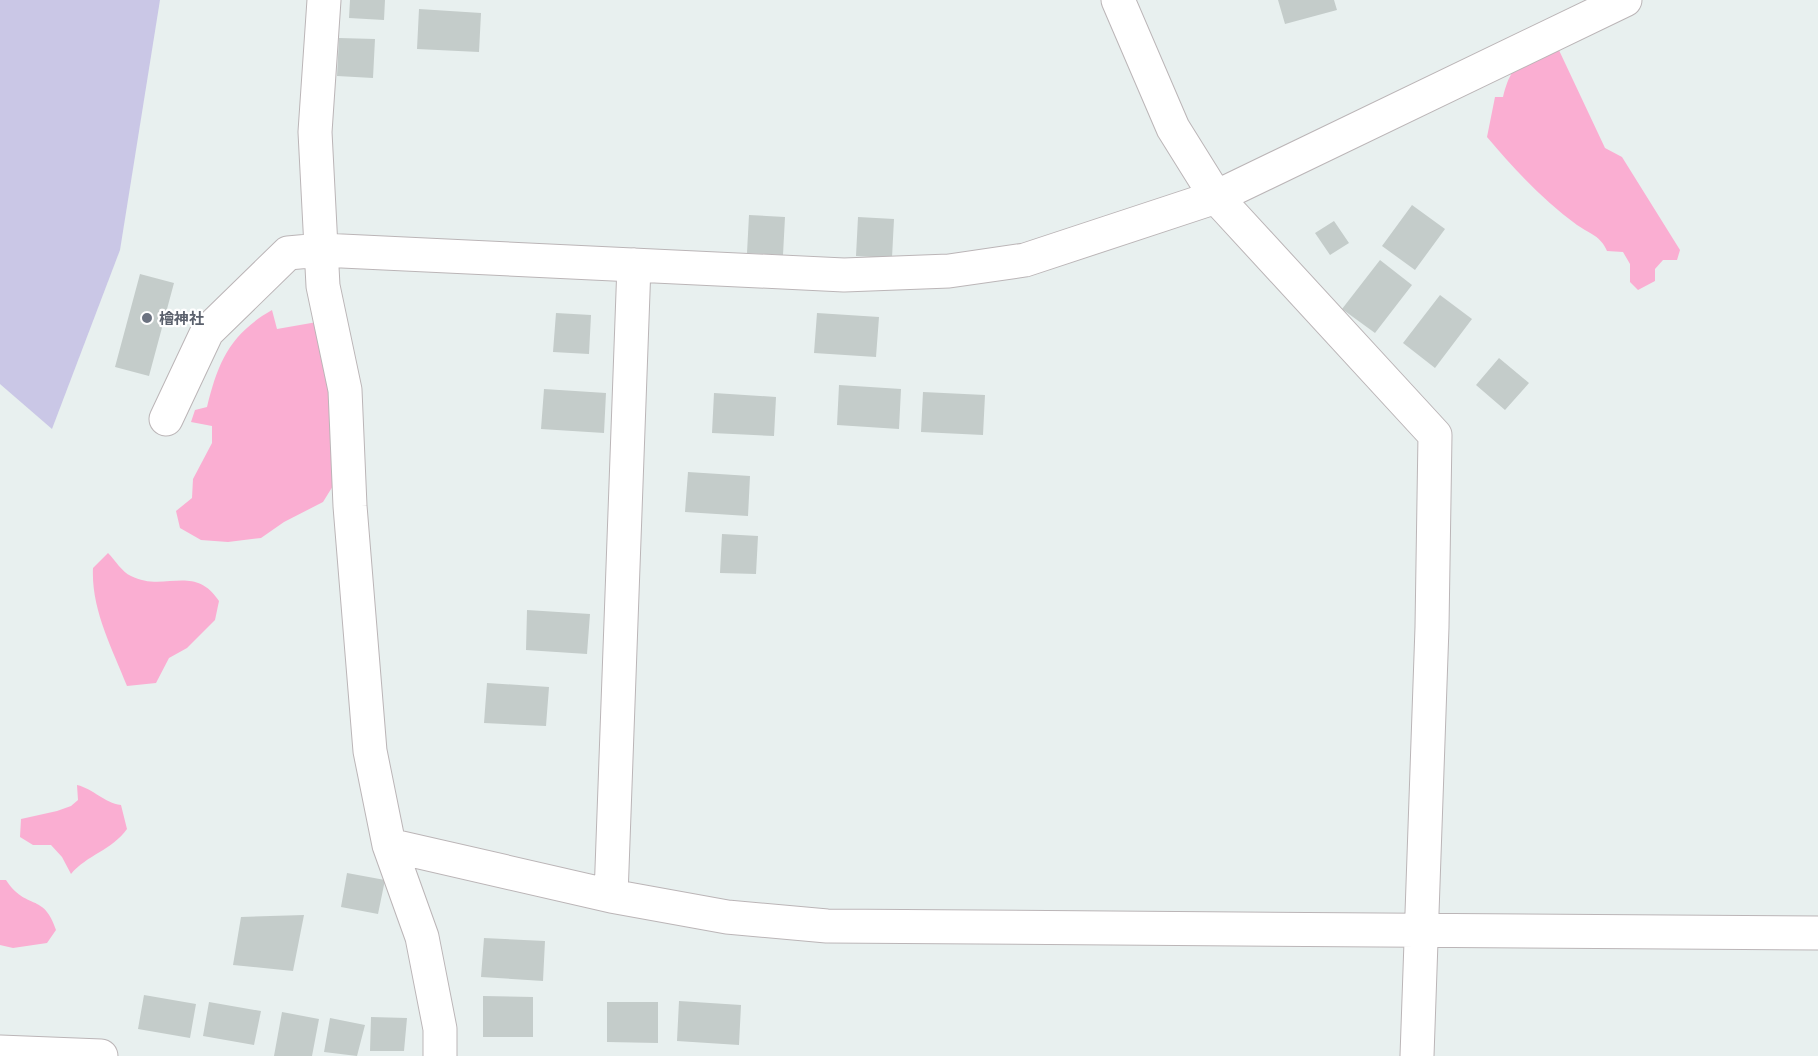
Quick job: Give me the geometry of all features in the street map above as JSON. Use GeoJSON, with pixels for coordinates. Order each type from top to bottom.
{"type":"FeatureCollection","features":[{"type":"Feature","properties":{"kind":"street"},"geometry":{"type":"LineString","coordinates":[[324,0],[315,132],[322,286],[345,390],[350,506],[370,751],[389,845],[422,937],[440,1029],[440,1056]]}},
{"type":"Feature","properties":{"kind":"street"},"geometry":{"type":"LineString","coordinates":[[1118,0],[1173,128],[1216,197],[1435,435],[1432,627],[1417,1056]]}},
{"type":"Feature","properties":{"kind":"street"},"geometry":{"type":"LineString","coordinates":[[166,419],[207,332],[288,253],[321,250],[844,275],[949,271],[1025,260],[1216,197],[1625,0]]}},
{"type":"Feature","properties":{"kind":"street"},"geometry":{"type":"LineString","coordinates":[[611,896],[634,265]]}},
{"type":"Feature","properties":{"kind":"street"},"geometry":{"type":"LineString","coordinates":[[389,845],[611,896],[727,917],[827,926],[1818,933]]}},
{"type":"Feature","properties":{"kind":"street"},"geometry":{"type":"LineString","coordinates":[[0,1052],[101,1056]]}},
{"type":"Feature","properties":{"kind":"shaded area"},"geometry":{"type":"Polygon","coordinates":[[[0,0],[160,0],[120,250],[52,429],[0,384],[0,0]]]}},
{"type":"Feature","properties":{"kind":"shaded area"},"geometry":{"type":"Polygon","coordinates":[[[1557,46],[1605,148],[1622,157],[1680,250],[1677,260],[1663,260],[1655,269],[1655,281],[1638,290],[1630,282],[1630,264],[1623,252],[1607,251],[1598,239],[1552,205],[1487,137],[1495,97],[1503,97],[1515,68],[1528,59],[1557,46]]]}},
{"type":"Feature","properties":{"kind":"shaded area"},"geometry":{"type":"Polygon","coordinates":[[[272,310],[277,329],[317,322],[333,395],[341,473],[323,502],[284,522],[261,538],[228,542],[201,540],[180,528],[176,511],[192,498],[193,479],[212,443],[212,426],[191,422],[195,410],[207,407],[221,363],[236,339],[272,310]]]}},
{"type":"Feature","properties":{"kind":"shaded area"},"geometry":{"type":"Polygon","coordinates":[[[108,553],[131,576],[155,582],[199,583],[219,601],[215,620],[187,648],[169,658],[156,683],[127,686],[104,628],[95,598],[93,568],[108,553]]]}},
{"type":"Feature","properties":{"kind":"shaded area"},"geometry":{"type":"Polygon","coordinates":[[[77,785],[109,802],[121,805],[127,829],[114,842],[77,867],[71,874],[62,857],[51,845],[33,845],[20,837],[21,819],[71,806],[78,800],[77,785]]]}},
{"type":"Feature","properties":{"kind":"shaded area"},"geometry":{"type":"Polygon","coordinates":[[[0,880],[6,880],[21,896],[46,911],[56,930],[47,943],[13,948],[0,945],[0,880]]]}},
{"type":"Feature","properties":{"kind":"building"},"geometry":{"type":"Polygon","coordinates":[[[350,0],[385,0],[384,20],[349,18],[350,0]]]}},
{"type":"Feature","properties":{"kind":"building"},"geometry":{"type":"Polygon","coordinates":[[[1278,0],[1334,0],[1337,10],[1285,24],[1278,0]]]}},
{"type":"Feature","properties":{"kind":"building"},"geometry":{"type":"Polygon","coordinates":[[[419,9],[481,13],[479,52],[417,49],[419,9]]]}},
{"type":"Feature","properties":{"kind":"building"},"geometry":{"type":"Polygon","coordinates":[[[339,38],[375,39],[373,78],[337,76],[339,38]]]}},
{"type":"Feature","properties":{"kind":"building"},"geometry":{"type":"Polygon","coordinates":[[[1412,205],[1445,229],[1415,270],[1382,246],[1412,205]]]}},
{"type":"Feature","properties":{"kind":"building"},"geometry":{"type":"Polygon","coordinates":[[[749,215],[785,217],[783,255],[747,253],[749,215]]]}},
{"type":"Feature","properties":{"kind":"building"},"geometry":{"type":"Polygon","coordinates":[[[858,217],[894,219],[892,258],[856,256],[858,217]]]}},
{"type":"Feature","properties":{"kind":"building"},"geometry":{"type":"Polygon","coordinates":[[[1334,221],[1349,243],[1330,255],[1315,233],[1334,221]]]}},
{"type":"Feature","properties":{"kind":"building"},"geometry":{"type":"Polygon","coordinates":[[[1380,260],[1412,285],[1375,333],[1342,309],[1380,260]]]}},
{"type":"Feature","properties":{"kind":"building"},"geometry":{"type":"Polygon","coordinates":[[[140,274],[174,283],[149,376],[115,367],[140,274]]]}},
{"type":"Feature","properties":{"kind":"building"},"geometry":{"type":"Polygon","coordinates":[[[1440,295],[1472,319],[1435,368],[1403,343],[1440,295]]]}},
{"type":"Feature","properties":{"kind":"building"},"geometry":{"type":"Polygon","coordinates":[[[556,313],[591,315],[589,354],[553,352],[556,313]]]}},
{"type":"Feature","properties":{"kind":"building"},"geometry":{"type":"Polygon","coordinates":[[[817,313],[879,317],[876,357],[814,353],[817,313]]]}},
{"type":"Feature","properties":{"kind":"building"},"geometry":{"type":"Polygon","coordinates":[[[1499,358],[1529,383],[1505,410],[1476,385],[1499,358]]]}},
{"type":"Feature","properties":{"kind":"building"},"geometry":{"type":"Polygon","coordinates":[[[839,385],[901,389],[899,429],[837,425],[839,385]]]}},
{"type":"Feature","properties":{"kind":"building"},"geometry":{"type":"Polygon","coordinates":[[[544,389],[606,393],[604,433],[541,429],[544,389]]]}},
{"type":"Feature","properties":{"kind":"building"},"geometry":{"type":"Polygon","coordinates":[[[923,392],[985,395],[983,435],[921,432],[923,392]]]}},
{"type":"Feature","properties":{"kind":"building"},"geometry":{"type":"Polygon","coordinates":[[[714,393],[776,397],[774,436],[712,433],[714,393]]]}},
{"type":"Feature","properties":{"kind":"building"},"geometry":{"type":"Polygon","coordinates":[[[688,472],[750,476],[748,516],[685,512],[688,472]]]}},
{"type":"Feature","properties":{"kind":"building"},"geometry":{"type":"Polygon","coordinates":[[[722,534],[758,536],[756,574],[720,573],[722,534]]]}},
{"type":"Feature","properties":{"kind":"building"},"geometry":{"type":"Polygon","coordinates":[[[527,610],[590,614],[587,654],[526,650],[527,610]]]}},
{"type":"Feature","properties":{"kind":"building"},"geometry":{"type":"Polygon","coordinates":[[[487,683],[549,687],[546,726],[484,723],[487,683]]]}},
{"type":"Feature","properties":{"kind":"building"},"geometry":{"type":"Polygon","coordinates":[[[347,873],[385,880],[378,914],[341,907],[347,873]]]}},
{"type":"Feature","properties":{"kind":"building"},"geometry":{"type":"Polygon","coordinates":[[[304,915],[293,971],[233,965],[241,917],[304,915]]]}},
{"type":"Feature","properties":{"kind":"building"},"geometry":{"type":"Polygon","coordinates":[[[484,938],[545,941],[543,981],[481,977],[484,938]]]}},
{"type":"Feature","properties":{"kind":"building"},"geometry":{"type":"Polygon","coordinates":[[[144,995],[196,1004],[190,1038],[138,1029],[144,995]]]}},
{"type":"Feature","properties":{"kind":"building"},"geometry":{"type":"Polygon","coordinates":[[[483,996],[533,997],[533,1037],[483,1037],[483,996]]]}},
{"type":"Feature","properties":{"kind":"building"},"geometry":{"type":"Polygon","coordinates":[[[679,1001],[741,1005],[739,1045],[677,1041],[679,1001]]]}},
{"type":"Feature","properties":{"kind":"building"},"geometry":{"type":"Polygon","coordinates":[[[209,1002],[261,1011],[254,1045],[203,1036],[209,1002]]]}},
{"type":"Feature","properties":{"kind":"building"},"geometry":{"type":"Polygon","coordinates":[[[607,1002],[658,1002],[658,1043],[607,1042],[607,1002]]]}},
{"type":"Feature","properties":{"kind":"building"},"geometry":{"type":"Polygon","coordinates":[[[282,1012],[319,1019],[312,1056],[274,1056],[282,1012]]]}},
{"type":"Feature","properties":{"kind":"building"},"geometry":{"type":"Polygon","coordinates":[[[371,1017],[407,1018],[404,1051],[370,1051],[371,1017]]]}},
{"type":"Feature","properties":{"kind":"building"},"geometry":{"type":"Polygon","coordinates":[[[330,1018],[365,1025],[357,1056],[324,1052],[330,1018]]]}},
{"type":"Feature","properties":{"kind":"place","name":"檜神社"},"geometry":{"type":"Point","coordinates":[147,318]}}]}
